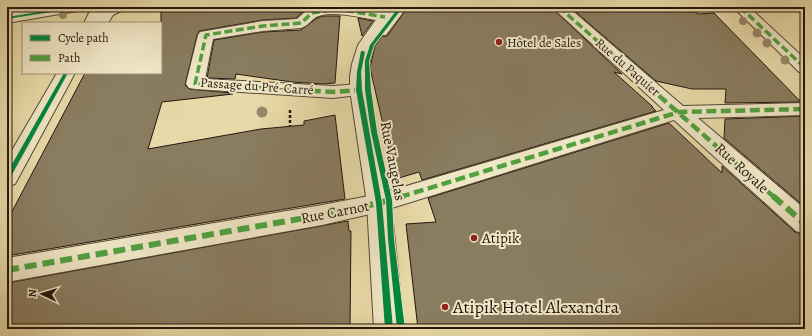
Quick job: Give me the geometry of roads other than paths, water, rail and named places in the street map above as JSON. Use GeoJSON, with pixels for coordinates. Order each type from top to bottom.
{"type":"FeatureCollection","features":[{"type":"Feature","properties":{"kind":"street"},"geometry":{"type":"LineString","coordinates":[[7,18],[77,7]]}},
{"type":"Feature","properties":{"kind":"street","name":"Rue du Paquier"},"geometry":{"type":"LineString","coordinates":[[559,7],[679,112]]}},
{"type":"Feature","properties":{"kind":"street"},"geometry":{"type":"LineString","coordinates":[[740,7],[805,68]]}},
{"type":"Feature","properties":{"kind":"street","name":"Passage du Pré-Carré"},"geometry":{"type":"LineString","coordinates":[[359,90],[333,92],[195,84],[206,35],[263,26],[302,23],[312,13],[337,9],[393,10]]}},
{"type":"Feature","properties":{"kind":"street","name":"Rue Vaugelas"},"geometry":{"type":"LineString","coordinates":[[389,329],[384,202],[359,90],[359,72],[366,43],[393,10]]}},
{"type":"Feature","properties":{"kind":"street"},"geometry":{"type":"LineString","coordinates":[[7,178],[65,74]]}},
{"type":"Feature","properties":{"kind":"street","name":"Rue Carnot"},"geometry":{"type":"LineString","coordinates":[[7,270],[322,215],[384,202],[679,112],[805,109]]}},
{"type":"Feature","properties":{"kind":"street","name":"Rue Royale"},"geometry":{"type":"LineString","coordinates":[[679,112],[805,224]]}},
{"type":"Feature","properties":{"kind":"lane","name":"Rue Vaugelas"},"geometry":{"type":"LineString","coordinates":[[393,10],[372,45],[367,61],[368,90],[384,202],[391,239],[401,329]]}},
{"type":"Feature","properties":{"kind":"lane"},"geometry":{"type":"LineString","coordinates":[[91,22],[102,11]]}},
{"type":"Feature","properties":{"kind":"place","name":"Hôtel de Sales"},"geometry":{"type":"Point","coordinates":[499,42]}},
{"type":"Feature","properties":{"kind":"place","name":"Atipik"},"geometry":{"type":"Point","coordinates":[474,238]}},
{"type":"Feature","properties":{"kind":"place","name":"Atipik Hotel Alexandra"},"geometry":{"type":"Point","coordinates":[445,307]}}]}
